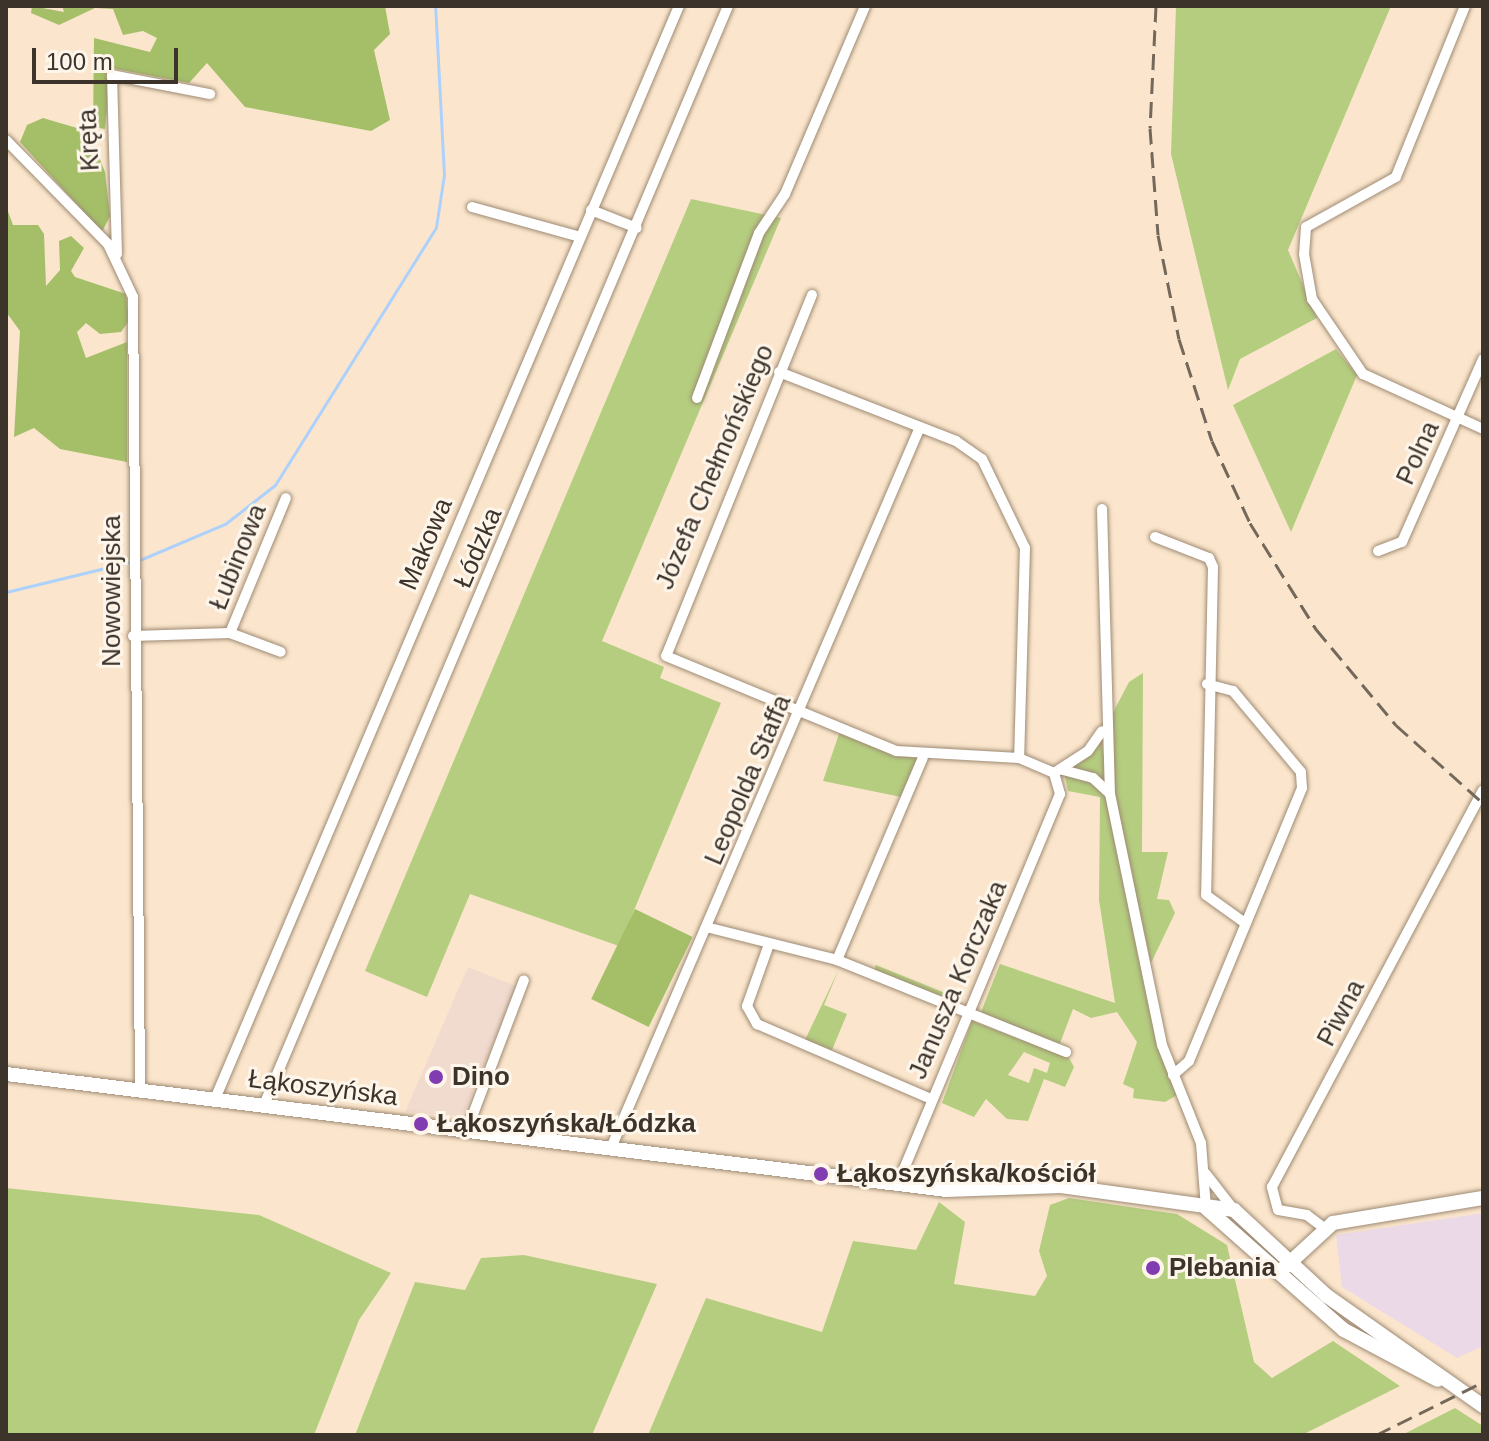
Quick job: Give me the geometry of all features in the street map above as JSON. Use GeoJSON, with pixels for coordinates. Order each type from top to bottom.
{"type":"FeatureCollection","features":[{"type":"Feature","properties":{"kind":"street","name":"Makowa"},"geometry":{"type":"LineString","coordinates":[[215,1099],[679,6]]}},
{"type":"Feature","properties":{"kind":"street","name":"Łódzka"},"geometry":{"type":"LineString","coordinates":[[264,1105],[637,228],[728,6]]}},
{"type":"Feature","properties":{"kind":"street"},"geometry":{"type":"LineString","coordinates":[[697,398],[766,221],[785,194],[865,6]]}},
{"type":"Feature","properties":{"kind":"street"},"geometry":{"type":"LineString","coordinates":[[1465,6],[1396,177],[1306,227],[1312,299],[1363,374],[1483,429]]}},
{"type":"Feature","properties":{"kind":"street","name":"Kręta"},"geometry":{"type":"LineString","coordinates":[[117,256],[112,75],[210,94]]}},
{"type":"Feature","properties":{"kind":"street","name":"Nowowiejska"},"geometry":{"type":"LineString","coordinates":[[6,140],[117,256],[133,297],[133,636],[140,1090]]}},
{"type":"Feature","properties":{"kind":"street"},"geometry":{"type":"LineString","coordinates":[[472,207],[580,237]]}},
{"type":"Feature","properties":{"kind":"street"},"geometry":{"type":"LineString","coordinates":[[591,210],[637,228]]}},
{"type":"Feature","properties":{"kind":"street","name":"Józefa Chełmońskiego"},"geometry":{"type":"LineString","coordinates":[[801,711],[666,656],[812,295]]}},
{"type":"Feature","properties":{"kind":"street","name":"Polna"},"geometry":{"type":"LineString","coordinates":[[1378,551],[1402,542],[1483,359]]}},
{"type":"Feature","properties":{"kind":"street"},"geometry":{"type":"LineString","coordinates":[[779,372],[975,452],[1019,525],[1025,548],[1019,758]]}},
{"type":"Feature","properties":{"kind":"street","name":"Leopolda Staffa"},"geometry":{"type":"LineString","coordinates":[[611,1148],[801,711],[920,427]]}},
{"type":"Feature","properties":{"kind":"street","name":"Łubinowa"},"geometry":{"type":"LineString","coordinates":[[230,633],[286,498]]}},
{"type":"Feature","properties":{"kind":"street"},"geometry":{"type":"LineString","coordinates":[[1102,509],[1104,726],[1110,794],[1173,1075],[1197,1127],[1206,1174],[1206,1208]]}},
{"type":"Feature","properties":{"kind":"street"},"geometry":{"type":"LineString","coordinates":[[1155,537],[1209,558],[1213,567],[1207,684],[1206,895],[1245,923]]}},
{"type":"Feature","properties":{"kind":"street","name":"Łubinowa"},"geometry":{"type":"LineString","coordinates":[[133,636],[230,633],[281,652]]}},
{"type":"Feature","properties":{"kind":"street"},"geometry":{"type":"LineString","coordinates":[[1173,1075],[1189,1061],[1302,788],[1301,772],[1233,691],[1207,684]]}},
{"type":"Feature","properties":{"kind":"street"},"geometry":{"type":"LineString","coordinates":[[801,711],[923,757],[1019,758],[1093,778],[1110,794]]}},
{"type":"Feature","properties":{"kind":"street"},"geometry":{"type":"LineString","coordinates":[[1058,771],[1104,726]]}},
{"type":"Feature","properties":{"kind":"street"},"geometry":{"type":"LineString","coordinates":[[837,960],[923,757]]}},
{"type":"Feature","properties":{"kind":"street","name":"Janusza Korczaka"},"geometry":{"type":"LineString","coordinates":[[898,1184],[931,1099],[972,1013],[1060,794],[1058,771]]}},
{"type":"Feature","properties":{"kind":"street","name":"Piwna"},"geometry":{"type":"LineString","coordinates":[[1324,1228],[1307,1215],[1278,1210],[1272,1187],[1483,791]]}},
{"type":"Feature","properties":{"kind":"street"},"geometry":{"type":"LineString","coordinates":[[706,927],[768,947],[837,960],[1066,1052]]}},
{"type":"Feature","properties":{"kind":"street"},"geometry":{"type":"LineString","coordinates":[[768,947],[747,1006],[757,1024],[931,1099]]}},
{"type":"Feature","properties":{"kind":"street"},"geometry":{"type":"LineString","coordinates":[[467,1130],[524,980]]}},
{"type":"Feature","properties":{"kind":"street","name":"Łąkoszyńska"},"geometry":{"type":"LineString","coordinates":[[6,1074],[898,1184],[1061,1186],[1234,1210]]}},
{"type":"Feature","properties":{"kind":"street"},"geometry":{"type":"LineString","coordinates":[[1206,1174],[1234,1210],[1344,1330],[1483,1406]]}},
{"type":"Feature","properties":{"kind":"street"},"geometry":{"type":"LineString","coordinates":[[1206,1208],[1215,1186]]}},
{"type":"Feature","properties":{"kind":"street"},"geometry":{"type":"LineString","coordinates":[[1285,1267],[1324,1228],[1483,1198]]}},
{"type":"Feature","properties":{"kind":"street"},"geometry":{"type":"LineString","coordinates":[[1206,1208],[1285,1267]]}},
{"type":"Feature","properties":{"kind":"shaded area"},"geometry":{"type":"Polygon","coordinates":[[[468,967],[516,986],[466,1109],[461,1116],[405,1112],[468,967]]]}},
{"type":"Feature","properties":{"kind":"shaded area"},"geometry":{"type":"Polygon","coordinates":[[[1483,1213],[1483,1346],[1457,1358],[1342,1287],[1336,1235],[1483,1213]]]}},
{"type":"Feature","properties":{"kind":"green space"},"geometry":{"type":"Polygon","coordinates":[[[32,6],[64,12],[62,6],[385,6],[390,34],[374,50],[390,120],[371,131],[245,107],[207,63],[189,83],[111,68],[105,129],[93,127],[94,38],[150,52],[157,38],[143,31],[123,35],[113,9],[95,8],[59,25],[31,13],[32,6]]]}},
{"type":"Feature","properties":{"kind":"green space"},"geometry":{"type":"Polygon","coordinates":[[[1176,6],[1391,6],[1288,250],[1317,318],[1240,359],[1228,390],[1171,154],[1176,6]]]}},
{"type":"Feature","properties":{"kind":"green space"},"geometry":{"type":"Polygon","coordinates":[[[43,118],[94,133],[92,157],[99,157],[105,172],[110,216],[102,232],[20,142],[27,125],[43,118]]]}},
{"type":"Feature","properties":{"kind":"green space"},"geometry":{"type":"Polygon","coordinates":[[[691,199],[781,218],[602,641],[664,667],[660,678],[721,703],[619,946],[470,894],[427,997],[365,971],[691,199]]]}},
{"type":"Feature","properties":{"kind":"green space"},"geometry":{"type":"Polygon","coordinates":[[[6,206],[13,225],[38,225],[44,234],[46,286],[60,270],[59,241],[71,236],[84,248],[71,271],[75,277],[126,294],[129,321],[121,332],[100,334],[86,323],[77,332],[86,358],[127,342],[127,462],[60,449],[34,428],[14,437],[20,331],[6,312],[6,206]]]}},
{"type":"Feature","properties":{"kind":"green space"},"geometry":{"type":"Polygon","coordinates":[[[1336,349],[1357,375],[1291,532],[1233,405],[1336,349]]]}},
{"type":"Feature","properties":{"kind":"green space"},"geometry":{"type":"Polygon","coordinates":[[[1143,673],[1142,852],[1168,852],[1157,899],[1169,900],[1175,913],[1151,963],[1113,794],[1108,722],[1129,682],[1143,673]]]}},
{"type":"Feature","properties":{"kind":"green space"},"geometry":{"type":"Polygon","coordinates":[[[840,731],[918,760],[901,797],[823,781],[840,731]]]}},
{"type":"Feature","properties":{"kind":"green space"},"geometry":{"type":"Polygon","coordinates":[[[1101,739],[1136,938],[1179,1094],[1165,1102],[1133,1098],[1134,1089],[1123,1084],[1137,1042],[1117,1012],[1091,1018],[1073,1009],[1059,1046],[981,1012],[1000,964],[1115,1003],[1099,900],[1100,797],[1068,791],[1064,772],[1101,739]]]}},
{"type":"Feature","properties":{"kind":"green space"},"geometry":{"type":"Polygon","coordinates":[[[635,909],[693,937],[649,1027],[591,999],[635,909]]]}},
{"type":"Feature","properties":{"kind":"green space"},"geometry":{"type":"Polygon","coordinates":[[[876,965],[961,999],[959,1004],[874,970],[876,965]]]}},
{"type":"Feature","properties":{"kind":"green space"},"geometry":{"type":"Polygon","coordinates":[[[839,969],[824,1005],[847,1014],[832,1050],[805,1040],[839,969]]]}},
{"type":"Feature","properties":{"kind":"green space"},"geometry":{"type":"Polygon","coordinates":[[[972,1021],[1069,1058],[1074,1067],[1065,1087],[1044,1079],[1028,1121],[1007,1119],[986,1099],[974,1117],[942,1103],[972,1021]],[[1024,1052],[1008,1075],[1029,1083],[1034,1068],[1047,1073],[1050,1063],[1024,1052]]]}},
{"type":"Feature","properties":{"kind":"green space"},"geometry":{"type":"Polygon","coordinates":[[[6,1188],[259,1215],[391,1273],[359,1320],[314,1435],[6,1435],[6,1188]]]}},
{"type":"Feature","properties":{"kind":"green space"},"geometry":{"type":"Polygon","coordinates":[[[1069,1198],[1177,1214],[1227,1245],[1254,1362],[1272,1378],[1333,1341],[1400,1386],[1302,1435],[648,1435],[706,1298],[822,1332],[853,1241],[916,1250],[939,1202],[965,1222],[954,1284],[1035,1296],[1047,1276],[1039,1251],[1050,1205],[1069,1198]]]}},
{"type":"Feature","properties":{"kind":"green space"},"geometry":{"type":"Polygon","coordinates":[[[524,1255],[657,1284],[592,1435],[355,1435],[415,1282],[465,1290],[481,1258],[524,1255]]]}},
{"type":"Feature","properties":{"kind":"green space"},"geometry":{"type":"Polygon","coordinates":[[[1455,1408],[1483,1426],[1483,1435],[1402,1435],[1455,1408]]]}},
{"type":"Feature","properties":{"kind":"waterway"},"geometry":{"type":"LineString","coordinates":[[6,592],[142,559],[225,524],[275,485],[436,227],[444,175],[435,6]]}},
{"type":"Feature","properties":{"kind":"railway"},"geometry":{"type":"LineString","coordinates":[[1156,6],[1150,128],[1158,235],[1179,339],[1212,441],[1250,523],[1316,629],[1396,725],[1483,803]]}},
{"type":"Feature","properties":{"kind":"railway"},"geometry":{"type":"LineString","coordinates":[[1376,1435],[1483,1382]]}},
{"type":"Feature","properties":{"kind":"place","name":"Dino"},"geometry":{"type":"Point","coordinates":[436,1077]}},
{"type":"Feature","properties":{"kind":"place","name":"Łąkoszyńska/Łódzka"},"geometry":{"type":"Point","coordinates":[421,1124]}},
{"type":"Feature","properties":{"kind":"place","name":"Łąkoszyńska/kościół"},"geometry":{"type":"Point","coordinates":[821,1174]}},
{"type":"Feature","properties":{"kind":"place","name":"Plebania"},"geometry":{"type":"Point","coordinates":[1153,1268]}}]}
